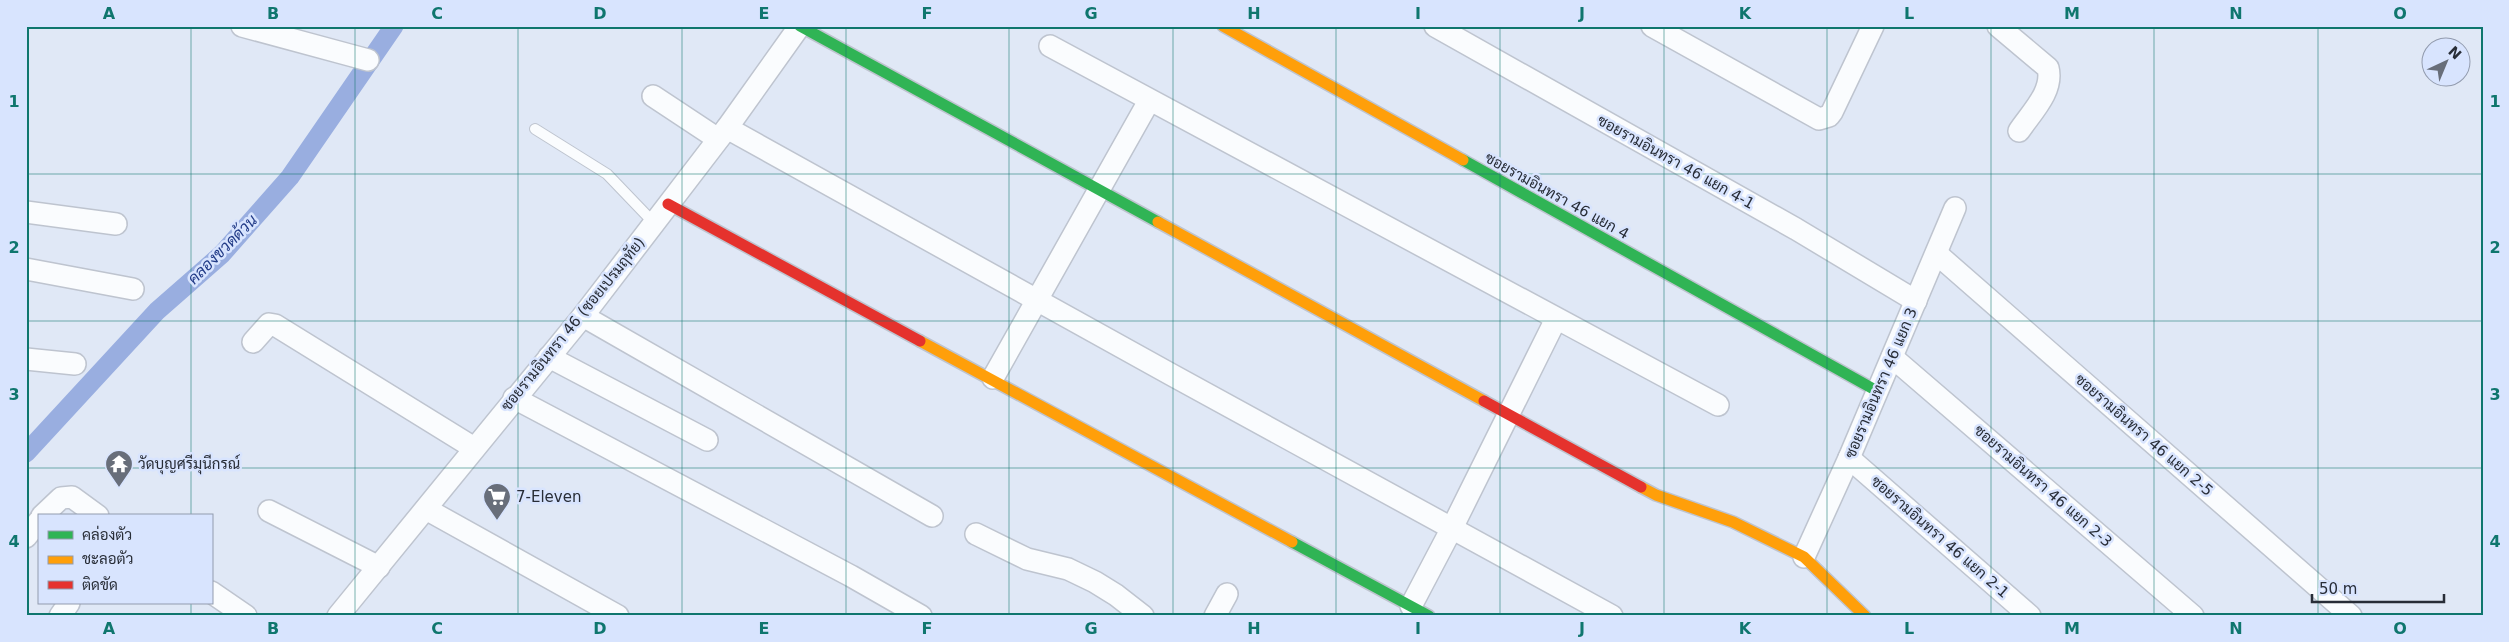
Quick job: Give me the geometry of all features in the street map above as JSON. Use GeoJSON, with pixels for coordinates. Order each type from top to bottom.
{"type":"FeatureCollection","features":[{"type":"Feature","properties":{"kind":"street"},"geometry":{"type":"LineString","coordinates":[[242,26],[368,60]]}},
{"type":"Feature","properties":{"kind":"street","name":"ซอยรามอินทรา 46 แยก 4"},"geometry":{"type":"LineString","coordinates":[[1223,26],[1245,32],[1877,391]]}},
{"type":"Feature","properties":{"kind":"street","name":"ซอยรามอินทรา 46 แยก 4-1"},"geometry":{"type":"LineString","coordinates":[[1434,26],[1796,229],[1916,301]]}},
{"type":"Feature","properties":{"kind":"street"},"geometry":{"type":"LineString","coordinates":[[1652,26],[1810,114],[1823,118],[1832,112],[1872,27]]}},
{"type":"Feature","properties":{"kind":"street"},"geometry":{"type":"LineString","coordinates":[[1998,26],[2048,68],[2050,77],[2042,98],[2019,131]]}},
{"type":"Feature","properties":{"kind":"street"},"geometry":{"type":"LineString","coordinates":[[799,27],[1098,192],[1656,495],[1733,522],[1804,557],[1865,616]]}},
{"type":"Feature","properties":{"kind":"street","name":"ซอยรามอินทรา 46 (ซอยเปรมฤทัย)"},"geometry":{"type":"LineString","coordinates":[[338,616],[426,510],[514,398],[583,316],[722,134],[799,27]]}},
{"type":"Feature","properties":{"kind":"street"},"geometry":{"type":"LineString","coordinates":[[1050,46],[1149,101],[1718,405]]}},
{"type":"Feature","properties":{"kind":"street"},"geometry":{"type":"LineString","coordinates":[[653,96],[1037,300],[1612,616]]}},
{"type":"Feature","properties":{"kind":"street"},"geometry":{"type":"LineString","coordinates":[[993,378],[1149,101]]}},
{"type":"Feature","properties":{"kind":"street"},"geometry":{"type":"LineString","coordinates":[[668,204],[993,378],[1420,611],[1452,528],[1556,319]]}},
{"type":"Feature","properties":{"kind":"street","name":"ซอยรามอินทรา 46 แยก 3"},"geometry":{"type":"LineString","coordinates":[[1804,557],[1849,458],[1955,208]]}},
{"type":"Feature","properties":{"kind":"street"},"geometry":{"type":"LineString","coordinates":[[26,212],[116,224]]}},
{"type":"Feature","properties":{"kind":"street","name":"ซอยรามอินทรา 46 แยก 2-5"},"geometry":{"type":"LineString","coordinates":[[1937,254],[2351,616]]}},
{"type":"Feature","properties":{"kind":"street"},"geometry":{"type":"LineString","coordinates":[[26,269],[133,289]]}},
{"type":"Feature","properties":{"kind":"street"},"geometry":{"type":"LineString","coordinates":[[583,316],[932,516]]}},
{"type":"Feature","properties":{"kind":"street"},"geometry":{"type":"LineString","coordinates":[[253,342],[264,327],[268,324],[275,325],[474,448]]}},
{"type":"Feature","properties":{"kind":"street","name":"ซอยรามอินทรา 46 แยก 2-3"},"geometry":{"type":"LineString","coordinates":[[1892,357],[2193,616]]}},
{"type":"Feature","properties":{"kind":"street"},"geometry":{"type":"LineString","coordinates":[[549,358],[707,440]]}},
{"type":"Feature","properties":{"kind":"street"},"geometry":{"type":"LineString","coordinates":[[26,359],[75,364]]}},
{"type":"Feature","properties":{"kind":"street"},"geometry":{"type":"LineString","coordinates":[[514,398],[842,571],[921,616]]}},
{"type":"Feature","properties":{"kind":"street","name":"ซอยรามอินทรา 46 แยก 2-1"},"geometry":{"type":"LineString","coordinates":[[1849,458],[2030,616]]}},
{"type":"Feature","properties":{"kind":"street"},"geometry":{"type":"LineString","coordinates":[[44,514],[61,498],[72,497],[95,514]]}},
{"type":"Feature","properties":{"kind":"street"},"geometry":{"type":"LineString","coordinates":[[270,510],[379,567]]}},
{"type":"Feature","properties":{"kind":"street"},"geometry":{"type":"LineString","coordinates":[[426,510],[618,616]]}},
{"type":"Feature","properties":{"kind":"street"},"geometry":{"type":"LineString","coordinates":[[26,537],[38,522]]}},
{"type":"Feature","properties":{"kind":"street"},"geometry":{"type":"LineString","coordinates":[[976,534],[1027,559],[1068,569],[1095,582],[1116,594],[1143,616]]}},
{"type":"Feature","properties":{"kind":"street"},"geometry":{"type":"LineString","coordinates":[[212,593],[246,616]]}},
{"type":"Feature","properties":{"kind":"street"},"geometry":{"type":"LineString","coordinates":[[1215,616],[1227,594]]}},
{"type":"Feature","properties":{"kind":"street"},"geometry":{"type":"LineString","coordinates":[[60,616],[68,604]]}},
{"type":"Feature","properties":{"kind":"lane"},"geometry":{"type":"LineString","coordinates":[[535,129],[607,174],[654,223]]}},
{"type":"Feature","properties":{"kind":"waterway","name":"คลองขวดด้วน"},"geometry":{"type":"LineString","coordinates":[[26,453],[157,311],[222,254],[290,177],[394,26]]}},
{"type":"Feature","properties":{"kind":"traffic: fast"},"geometry":{"type":"LineString","coordinates":[[800,26],[1158,222]]}},
{"type":"Feature","properties":{"kind":"traffic: fast"},"geometry":{"type":"LineString","coordinates":[[1463,160],[1877,391]]}},
{"type":"Feature","properties":{"kind":"traffic: fast"},"geometry":{"type":"LineString","coordinates":[[1292,542],[1429,616]]}},
{"type":"Feature","properties":{"kind":"traffic: slow"},"geometry":{"type":"LineString","coordinates":[[1223,26],[1463,160]]}},
{"type":"Feature","properties":{"kind":"traffic: slow"},"geometry":{"type":"LineString","coordinates":[[1158,222],[1484,401]]}},
{"type":"Feature","properties":{"kind":"traffic: slow"},"geometry":{"type":"LineString","coordinates":[[920,341],[1292,542]]}},
{"type":"Feature","properties":{"kind":"traffic: slow"},"geometry":{"type":"LineString","coordinates":[[1641,487],[1656,495],[1733,522],[1804,557],[1865,616]]}},
{"type":"Feature","properties":{"kind":"traffic: jam"},"geometry":{"type":"LineString","coordinates":[[668,204],[920,341]]}},
{"type":"Feature","properties":{"kind":"traffic: jam"},"geometry":{"type":"LineString","coordinates":[[1484,401],[1641,487]]}},
{"type":"Feature","properties":{"kind":"place","name":"วัดบุญศรีมุนีกรณ์"},"geometry":{"type":"Point","coordinates":[119,488]}},
{"type":"Feature","properties":{"kind":"place","name":"7-Eleven"},"geometry":{"type":"Point","coordinates":[497,521]}}]}
